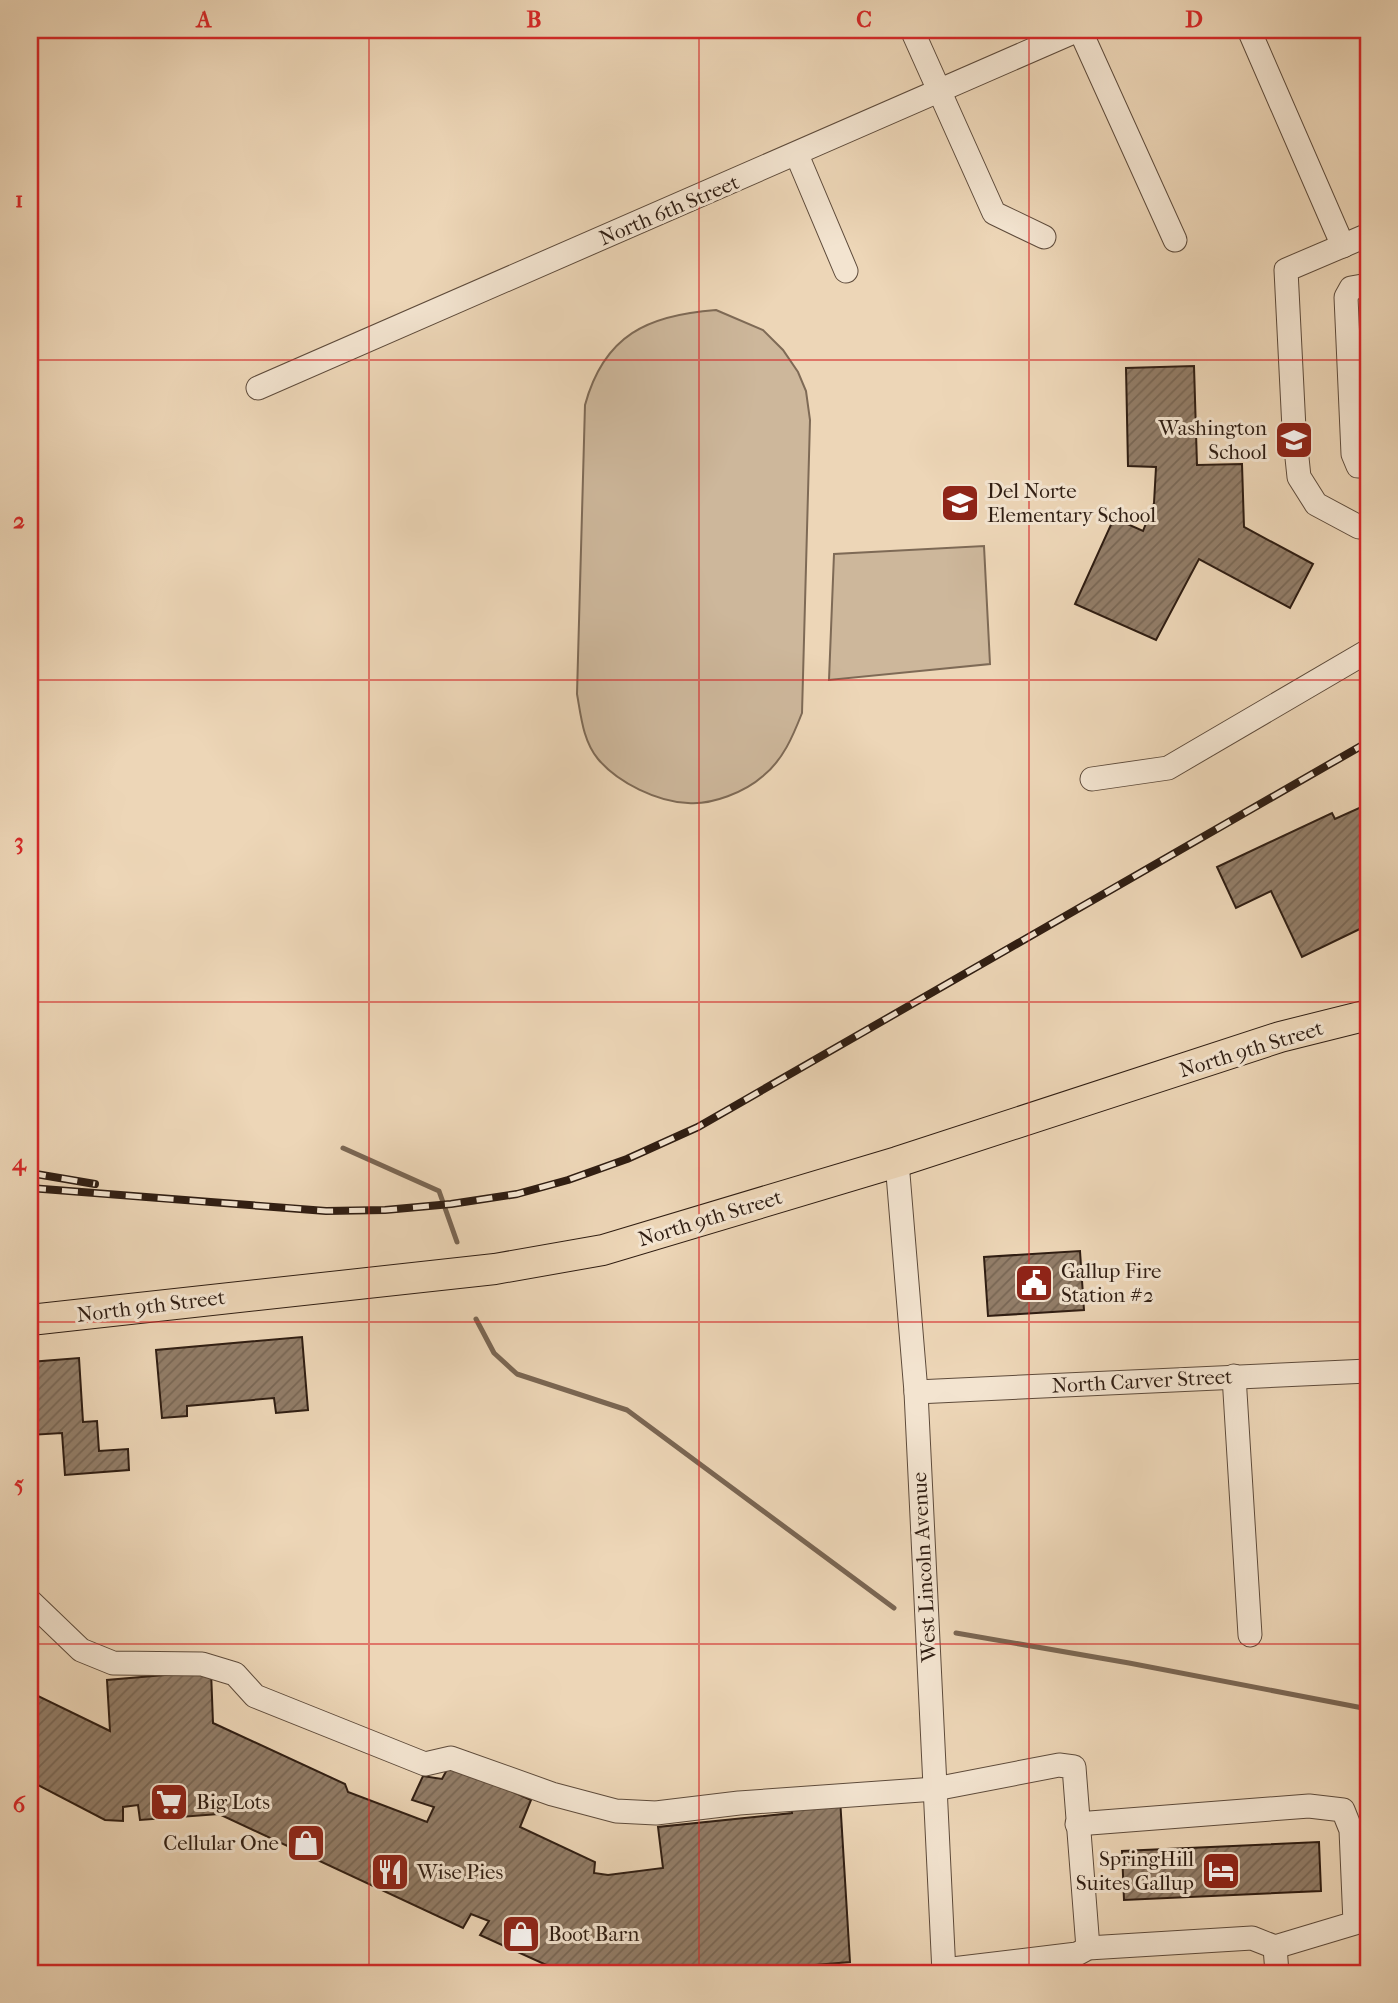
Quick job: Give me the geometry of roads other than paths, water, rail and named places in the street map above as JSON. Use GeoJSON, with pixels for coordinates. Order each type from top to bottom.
{"type":"FeatureCollection","features":[{"type":"Feature","properties":{"kind":"main road","name":"North 9th Street"},"geometry":{"type":"LineString","coordinates":[[30,1320],[495,1269],[603,1250],[897,1162],[1280,1037],[1368,1014]]}},
{"type":"Feature","properties":{"kind":"street"},"geometry":{"type":"LineString","coordinates":[[912,30],[994,213],[1044,237]]}},
{"type":"Feature","properties":{"kind":"street"},"geometry":{"type":"LineString","coordinates":[[1079,30],[1175,240]]}},
{"type":"Feature","properties":{"kind":"street","name":"North 6th Street"},"geometry":{"type":"LineString","coordinates":[[258,388],[1079,30]]}},
{"type":"Feature","properties":{"kind":"street"},"geometry":{"type":"LineString","coordinates":[[1249,30],[1343,246]]}},
{"type":"Feature","properties":{"kind":"street"},"geometry":{"type":"LineString","coordinates":[[797,155],[846,271]]}},
{"type":"Feature","properties":{"kind":"street"},"geometry":{"type":"LineString","coordinates":[[1368,235],[1286,271],[1299,477],[1316,504],[1359,527],[1368,526]]}},
{"type":"Feature","properties":{"kind":"street"},"geometry":{"type":"LineString","coordinates":[[1368,285],[1351,288],[1346,297],[1353,454],[1358,466],[1368,466]]}},
{"type":"Feature","properties":{"kind":"street"},"geometry":{"type":"LineString","coordinates":[[1092,779],[1168,768],[1368,651]]}},
{"type":"Feature","properties":{"kind":"street","name":"West Lincoln Avenue"},"geometry":{"type":"LineString","coordinates":[[897,1162],[916,1392],[944,1972]]}},
{"type":"Feature","properties":{"kind":"street","name":"North Carver Street"},"geometry":{"type":"LineString","coordinates":[[916,1392],[1368,1371]]}},
{"type":"Feature","properties":{"kind":"street"},"geometry":{"type":"LineString","coordinates":[[1234,1376],[1250,1634]]}},
{"type":"Feature","properties":{"kind":"street"},"geometry":{"type":"LineString","coordinates":[[30,1601],[81,1650],[113,1663],[202,1664],[224,1670],[235,1674],[254,1696],[425,1764],[451,1758],[552,1794],[616,1811],[656,1813],[739,1803],[935,1789],[1059,1765],[1074,1767],[1088,1948]]}},
{"type":"Feature","properties":{"kind":"street"},"geometry":{"type":"LineString","coordinates":[[944,1972],[1077,1954],[1088,1948],[1252,1938],[1275,1947],[1355,1923],[1351,1830],[1343,1810],[1310,1806],[1077,1824]]}},
{"type":"Feature","properties":{"kind":"street"},"geometry":{"type":"LineString","coordinates":[[1275,1947],[1277,1973]]}},
{"type":"Feature","properties":{"kind":"waterway"},"geometry":{"type":"LineString","coordinates":[[343,1148],[439,1191],[457,1242]]}},
{"type":"Feature","properties":{"kind":"waterway"},"geometry":{"type":"LineString","coordinates":[[476,1319],[494,1353],[517,1374],[627,1410],[894,1608]]}},
{"type":"Feature","properties":{"kind":"waterway"},"geometry":{"type":"LineString","coordinates":[[956,1633],[1368,1709]]}},
{"type":"Feature","properties":{"kind":"railway"},"geometry":{"type":"LineString","coordinates":[[30,1188],[326,1211],[385,1210],[451,1204],[517,1194],[568,1180],[627,1159],[698,1127],[1368,742]]}},
{"type":"Feature","properties":{"kind":"railway"},"geometry":{"type":"LineString","coordinates":[[30,1173],[95,1184]]}},
{"type":"Feature","properties":{"kind":"place","name":"Washington School"},"geometry":{"type":"Point","coordinates":[1294,440]}},
{"type":"Feature","properties":{"kind":"place","name":"Del Norte Elementary School"},"geometry":{"type":"Point","coordinates":[960,503]}},
{"type":"Feature","properties":{"kind":"place","name":"Gallup Fire Station #2"},"geometry":{"type":"Point","coordinates":[1034,1283]}},
{"type":"Feature","properties":{"kind":"place","name":"Big Lots"},"geometry":{"type":"Point","coordinates":[169,1802]}},
{"type":"Feature","properties":{"kind":"place","name":"Cellular One"},"geometry":{"type":"Point","coordinates":[306,1843]}},
{"type":"Feature","properties":{"kind":"place","name":"SpringHill Suites Gallup"},"geometry":{"type":"Point","coordinates":[1221,1871]}},
{"type":"Feature","properties":{"kind":"place","name":"Wise Pies"},"geometry":{"type":"Point","coordinates":[390,1872]}},
{"type":"Feature","properties":{"kind":"place","name":"Boot Barn"},"geometry":{"type":"Point","coordinates":[521,1934]}}]}
